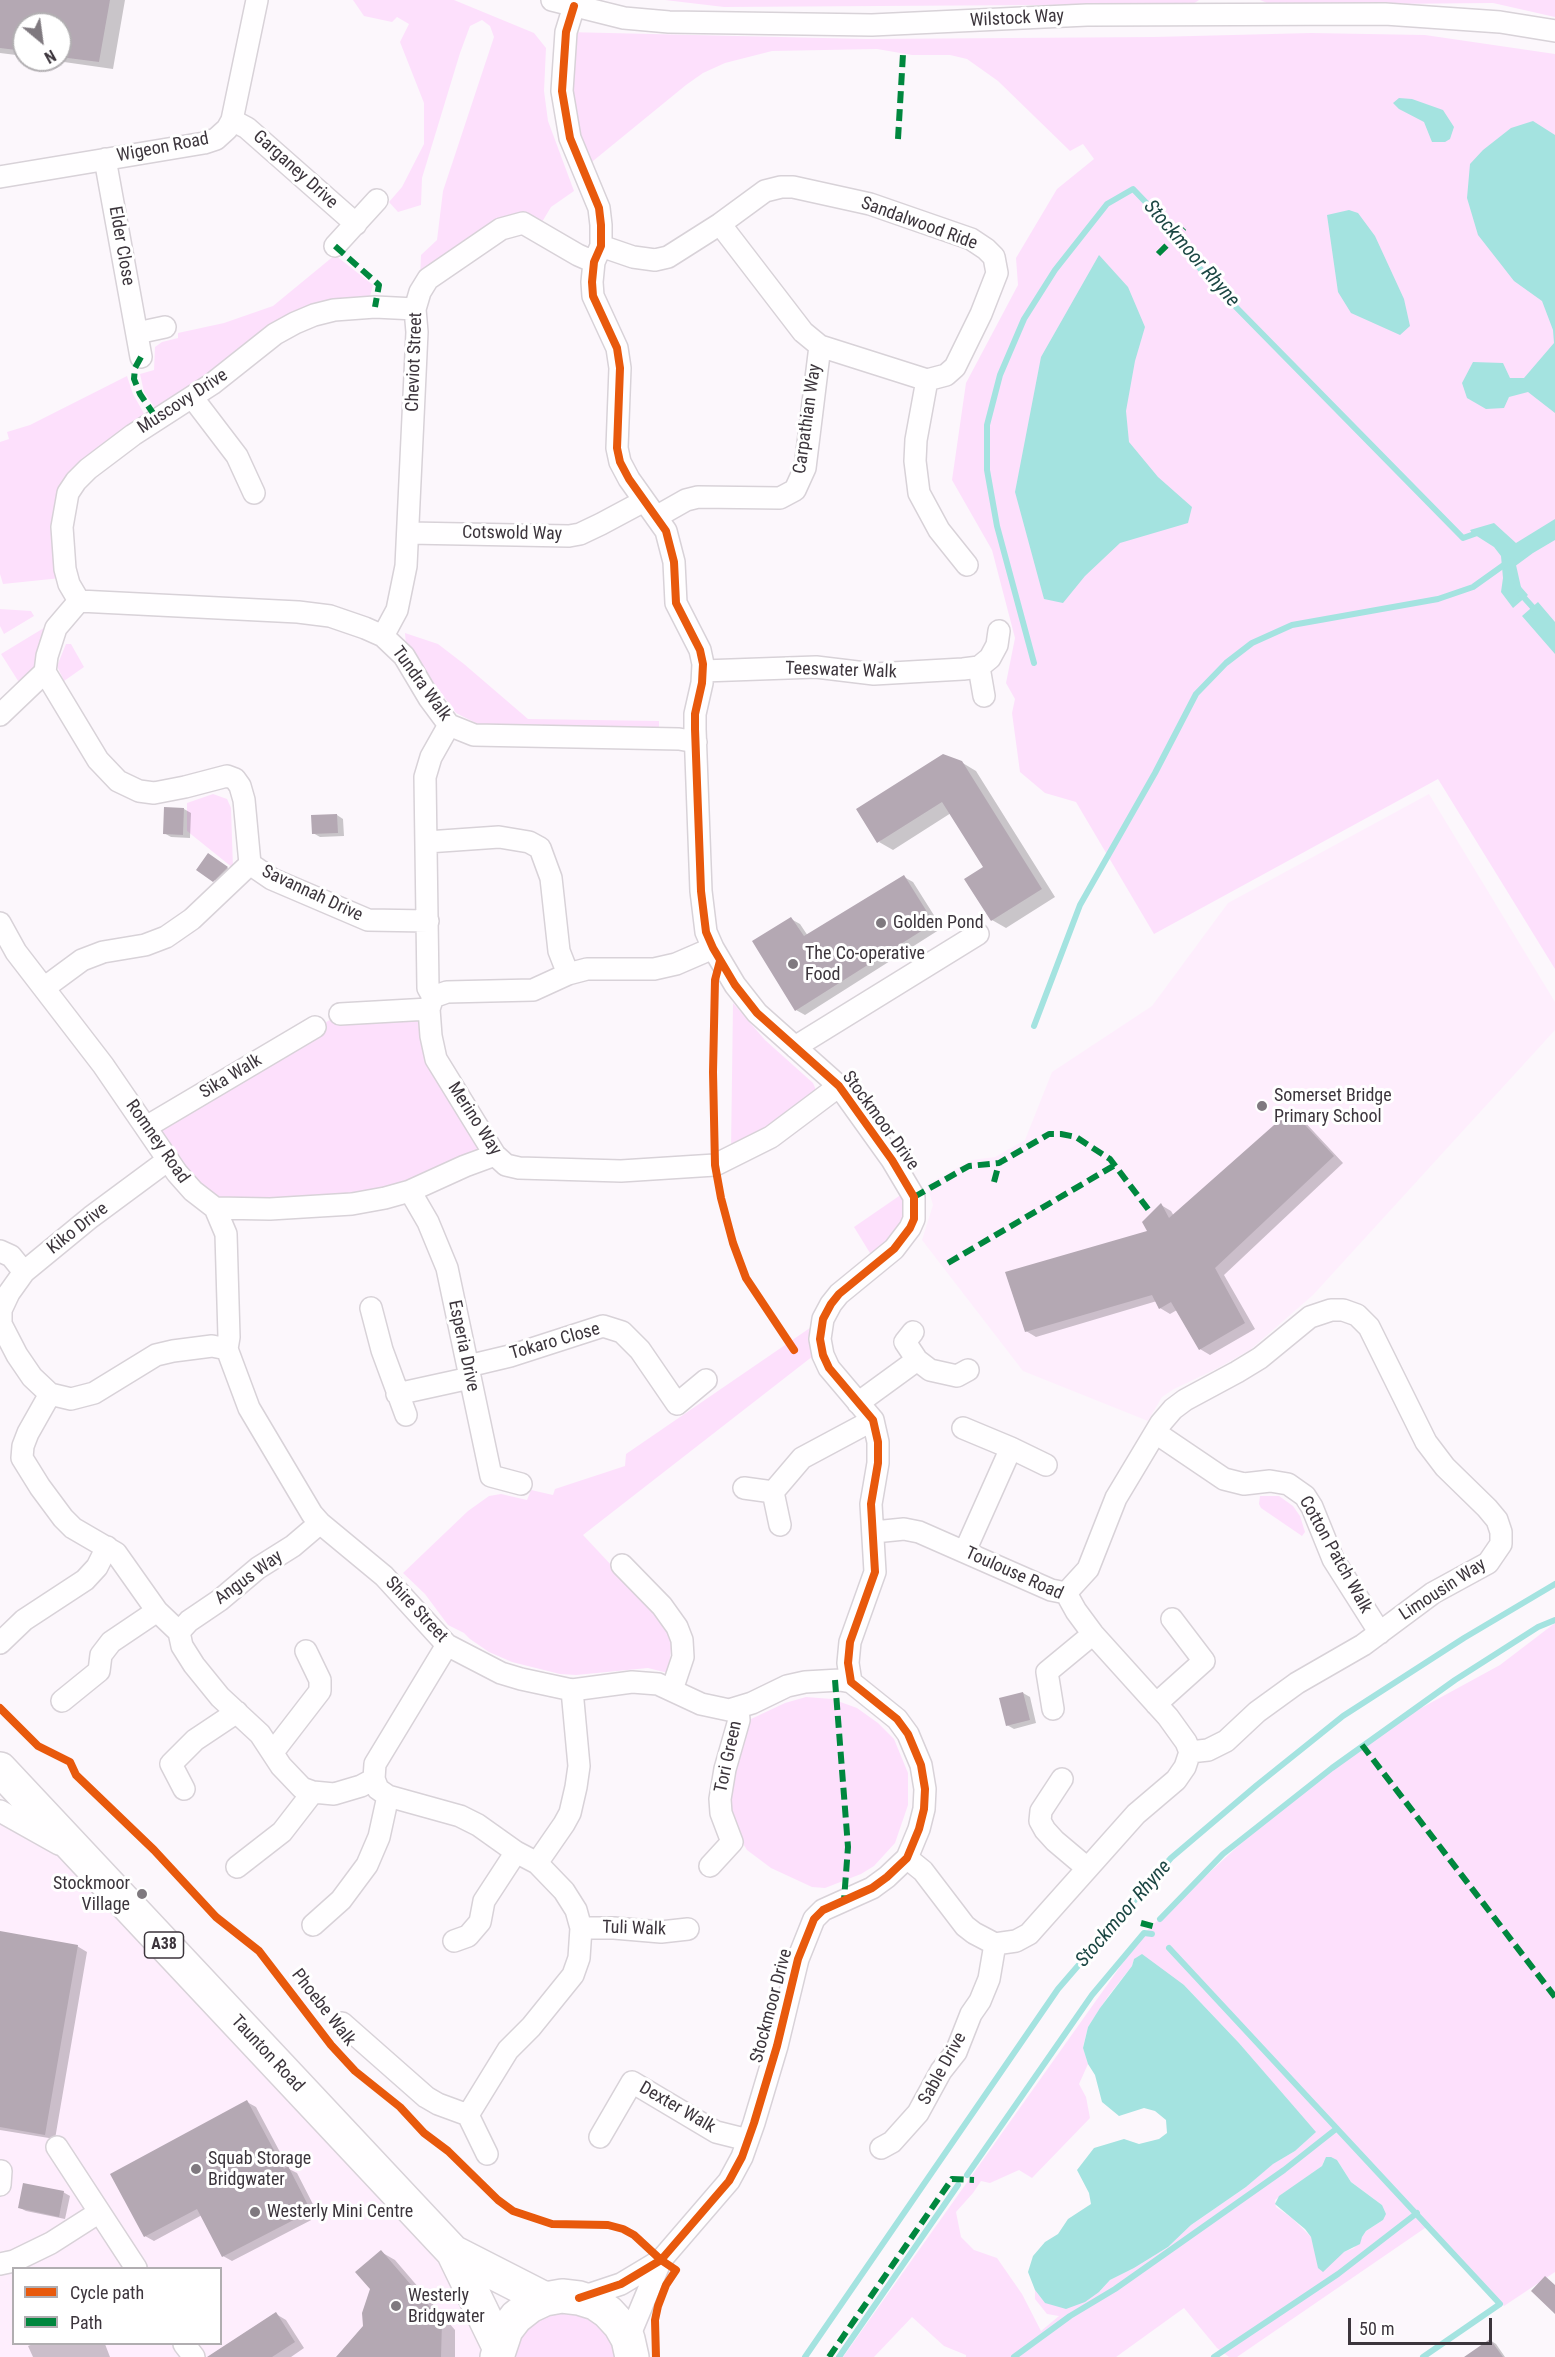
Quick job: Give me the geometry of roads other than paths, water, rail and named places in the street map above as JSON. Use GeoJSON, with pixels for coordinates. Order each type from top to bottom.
{"type":"FeatureCollection","features":[{"type":"Feature","properties":{"kind":"main road","name":"Taunton Road"},"geometry":{"type":"LineString","coordinates":[[0,1769],[453,2252],[498,2352]]}},
{"type":"Feature","properties":{"kind":"main road","name":"Taunton Road"},"geometry":{"type":"LineString","coordinates":[[453,2252],[545,2299]]}},
{"type":"Feature","properties":{"kind":"main road","name":"A38"},"geometry":{"type":"LineString","coordinates":[[498,2352],[506,2330],[516,2317],[530,2306],[545,2299],[562,2296],[595,2303],[608,2312],[620,2325],[630,2348]]}},
{"type":"Feature","properties":{"kind":"street","name":"Wigeon Road"},"geometry":{"type":"LineString","coordinates":[[0,177],[204,143],[216,139],[227,129],[232,120],[258,0]]}},
{"type":"Feature","properties":{"kind":"street","name":"Wilstock Way"},"geometry":{"type":"LineString","coordinates":[[552,0],[624,18],[669,22],[872,25],[1087,15],[1385,14],[1500,22],[1555,31]]}},
{"type":"Feature","properties":{"kind":"street"},"geometry":{"type":"LineString","coordinates":[[574,6],[566,32],[562,91],[570,138],[599,208],[602,225],[592,282],[593,296],[617,348],[620,368],[617,448],[620,462],[666,531],[671,546],[675,603],[700,650],[703,671]]}},
{"type":"Feature","properties":{"kind":"street","name":"Garganey Drive"},"geometry":{"type":"LineString","coordinates":[[232,120],[247,128],[356,224]]}},
{"type":"Feature","properties":{"kind":"street","name":"Elder Close"},"geometry":{"type":"LineString","coordinates":[[105,159],[141,357]]}},
{"type":"Feature","properties":{"kind":"street","name":"Sandalwood Ride"},"geometry":{"type":"LineString","coordinates":[[597,254],[655,260],[668,257],[720,224],[765,191],[781,187],[793,187],[870,204],[971,239],[994,257],[997,273],[981,314],[955,367],[946,375],[927,380]]}},
{"type":"Feature","properties":{"kind":"street"},"geometry":{"type":"LineString","coordinates":[[335,246],[377,200]]}},
{"type":"Feature","properties":{"kind":"street","name":"Cheviot Street"},"geometry":{"type":"LineString","coordinates":[[383,636],[394,619],[403,591],[409,533],[417,332],[415,309],[420,292],[428,279],[501,229],[523,223],[578,255],[597,254]]}},
{"type":"Feature","properties":{"kind":"street"},"geometry":{"type":"LineString","coordinates":[[720,224],[803,332],[820,346],[927,380],[916,440],[915,461],[919,493],[939,530],[967,565]]}},
{"type":"Feature","properties":{"kind":"street","name":"Muscovy Drive"},"geometry":{"type":"LineString","coordinates":[[79,601],[69,584],[62,547],[64,510],[68,494],[76,481],[88,469],[133,435],[237,367],[275,334],[314,315],[354,308],[415,309]]}},
{"type":"Feature","properties":{"kind":"street"},"geometry":{"type":"LineString","coordinates":[[137,333],[165,327]]}},
{"type":"Feature","properties":{"kind":"street","name":"Carpathian Way"},"geometry":{"type":"LineString","coordinates":[[650,509],[698,498],[780,498],[795,490],[805,468],[820,346]]}},
{"type":"Feature","properties":{"kind":"street"},"geometry":{"type":"LineString","coordinates":[[192,397],[237,456],[254,493]]}},
{"type":"Feature","properties":{"kind":"street","name":"Cotswold Way"},"geometry":{"type":"LineString","coordinates":[[409,533],[569,536],[650,509]]}},
{"type":"Feature","properties":{"kind":"street"},"geometry":{"type":"LineString","coordinates":[[0,715],[45,672],[47,656],[56,628],[79,601]]}},
{"type":"Feature","properties":{"kind":"street","name":"Tundra Walk"},"geometry":{"type":"LineString","coordinates":[[79,601],[315,614],[346,621],[383,636],[404,656],[429,698],[449,725],[474,735],[679,739],[696,742]]}},
{"type":"Feature","properties":{"kind":"street"},"geometry":{"type":"LineString","coordinates":[[984,696],[979,667],[990,658],[997,645],[999,631]]}},
{"type":"Feature","properties":{"kind":"street","name":"Teeswater Walk"},"geometry":{"type":"LineString","coordinates":[[703,671],[816,667],[884,674],[979,667]]}},
{"type":"Feature","properties":{"kind":"street","name":"Stockmoor Drive"},"geometry":{"type":"LineString","coordinates":[[703,671],[695,714],[701,891],[706,932],[712,948],[735,985],[757,1013],[839,1086],[892,1160],[914,1197],[915,1211],[910,1228],[894,1248],[839,1294],[824,1319],[820,1339],[823,1355],[835,1377],[873,1420]]}},
{"type":"Feature","properties":{"kind":"street","name":"Savannah Drive"},"geometry":{"type":"LineString","coordinates":[[45,672],[98,760],[107,771],[127,786],[154,793],[227,776],[235,779],[240,786],[244,800],[250,864],[272,879],[368,920],[428,921]]}},
{"type":"Feature","properties":{"kind":"street","name":"Merino Way"},"geometry":{"type":"LineString","coordinates":[[449,725],[431,757],[425,777],[428,988],[431,1003],[431,1036],[436,1059],[495,1155],[506,1165],[519,1168],[621,1171],[715,1165],[771,1137],[839,1086]]}},
{"type":"Feature","properties":{"kind":"street"},"geometry":{"type":"LineString","coordinates":[[427,842],[500,837],[528,842],[540,848],[551,878],[559,951],[568,975]]}},
{"type":"Feature","properties":{"kind":"street"},"geometry":{"type":"LineString","coordinates":[[44,988],[82,960],[104,952],[145,945],[166,937],[192,919],[250,864]]}},
{"type":"Feature","properties":{"kind":"street","name":"Romney Road"},"geometry":{"type":"LineString","coordinates":[[0,923],[16,952],[103,1065],[168,1160],[193,1191],[215,1208]]}},
{"type":"Feature","properties":{"kind":"street"},"geometry":{"type":"LineString","coordinates":[[795,1047],[978,933]]}},
{"type":"Feature","properties":{"kind":"street"},"geometry":{"type":"LineString","coordinates":[[340,1014],[431,1003],[447,992],[533,990],[587,969],[654,969],[676,964],[712,948]]}},
{"type":"Feature","properties":{"kind":"street","name":"Sika Walk"},"geometry":{"type":"LineString","coordinates":[[146,1126],[315,1027]]}},
{"type":"Feature","properties":{"kind":"street"},"geometry":{"type":"LineString","coordinates":[[215,1208],[270,1209],[352,1204],[385,1198],[410,1191],[495,1155]]}},
{"type":"Feature","properties":{"kind":"street","name":"Kiko Drive"},"geometry":{"type":"LineString","coordinates":[[1,1320],[9,1293],[24,1272],[91,1217],[168,1160]]}},
{"type":"Feature","properties":{"kind":"street","name":"Esperia Drive"},"geometry":{"type":"LineString","coordinates":[[410,1191],[428,1222],[447,1268],[491,1476],[521,1484]]}},
{"type":"Feature","properties":{"kind":"street","name":"Shire Street"},"geometry":{"type":"LineString","coordinates":[[215,1208],[226,1234],[229,1329],[227,1349],[249,1408],[312,1514],[384,1576],[447,1645],[501,1673],[521,1679],[572,1690],[646,1682],[658,1684],[708,1706],[729,1710],[779,1689],[805,1682],[840,1680],[851,1683]]}},
{"type":"Feature","properties":{"kind":"street"},"geometry":{"type":"LineString","coordinates":[[0,1251],[11,1256],[24,1272]]}},
{"type":"Feature","properties":{"kind":"street"},"geometry":{"type":"LineString","coordinates":[[371,1308],[397,1394],[406,1415]]}},
{"type":"Feature","properties":{"kind":"street","name":"Limousin Way"},"geometry":{"type":"LineString","coordinates":[[1066,1593],[1088,1569],[1116,1498],[1173,1409],[1245,1367],[1310,1317],[1331,1310],[1343,1310],[1358,1315],[1369,1327],[1426,1442],[1445,1467],[1488,1508],[1497,1520],[1501,1532],[1501,1544],[1488,1563],[1433,1593],[1363,1646],[1297,1683],[1257,1712],[1226,1741],[1209,1750],[1190,1752]]}},
{"type":"Feature","properties":{"kind":"street"},"geometry":{"type":"LineString","coordinates":[[1,1320],[16,1355],[32,1377],[50,1394],[71,1399],[110,1385],[156,1355],[212,1346],[227,1349]]}},
{"type":"Feature","properties":{"kind":"street","name":"Tokaro Close"},"geometry":{"type":"LineString","coordinates":[[469,1372],[510,1356],[603,1326],[622,1332],[639,1350],[677,1404],[706,1380]]}},
{"type":"Feature","properties":{"kind":"street"},"geometry":{"type":"LineString","coordinates":[[913,1332],[904,1342],[917,1360],[930,1370],[957,1376],[968,1370]]}},
{"type":"Feature","properties":{"kind":"street"},"geometry":{"type":"LineString","coordinates":[[858,1403],[917,1360]]}},
{"type":"Feature","properties":{"kind":"street"},"geometry":{"type":"LineString","coordinates":[[397,1394],[469,1372]]}},
{"type":"Feature","properties":{"kind":"street"},"geometry":{"type":"LineString","coordinates":[[50,1394],[28,1433],[23,1446],[22,1458],[63,1518],[73,1528],[116,1553],[157,1611],[179,1632],[182,1646],[194,1665],[220,1697],[260,1734],[290,1779],[302,1788],[313,1792],[334,1794],[345,1792],[374,1779]]}},
{"type":"Feature","properties":{"kind":"street"},"geometry":{"type":"LineString","coordinates":[[772,1492],[802,1458],[873,1420],[878,1442],[878,1463],[871,1504],[875,1572],[850,1642],[848,1663],[851,1683]]}},
{"type":"Feature","properties":{"kind":"street"},"geometry":{"type":"LineString","coordinates":[[963,1428],[1046,1465]]}},
{"type":"Feature","properties":{"kind":"street","name":"Cotton Patch Walk"},"geometry":{"type":"LineString","coordinates":[[1156,1433],[1224,1479],[1244,1484],[1270,1481],[1288,1484],[1297,1489],[1312,1507],[1333,1559],[1380,1633]]}},
{"type":"Feature","properties":{"kind":"street"},"geometry":{"type":"LineString","coordinates":[[966,1551],[1011,1448]]}},
{"type":"Feature","properties":{"kind":"street"},"geometry":{"type":"LineString","coordinates":[[744,1488],[772,1492]]}},
{"type":"Feature","properties":{"kind":"street"},"geometry":{"type":"LineString","coordinates":[[772,1492],[780,1525]]}},
{"type":"Feature","properties":{"kind":"street","name":"Angus Way"},"geometry":{"type":"LineString","coordinates":[[179,1632],[189,1621],[220,1600],[258,1568],[293,1546],[320,1523]]}},
{"type":"Feature","properties":{"kind":"street","name":"Toulouse Road"},"geometry":{"type":"LineString","coordinates":[[874,1532],[904,1529],[919,1532],[1051,1590],[1066,1593],[1093,1634],[1156,1704],[1186,1742],[1190,1752]]}},
{"type":"Feature","properties":{"kind":"street"},"geometry":{"type":"LineString","coordinates":[[0,1643],[24,1620],[85,1580],[97,1567],[107,1547]]}},
{"type":"Feature","properties":{"kind":"street"},"geometry":{"type":"LineString","coordinates":[[622,1565],[663,1606],[677,1627],[681,1640],[682,1658],[672,1690]]}},
{"type":"Feature","properties":{"kind":"street"},"geometry":{"type":"LineString","coordinates":[[62,1701],[99,1671],[101,1654],[111,1642],[157,1611]]}},
{"type":"Feature","properties":{"kind":"street"},"geometry":{"type":"LineString","coordinates":[[1156,1704],[1204,1661],[1172,1619]]}},
{"type":"Feature","properties":{"kind":"street"},"geometry":{"type":"LineString","coordinates":[[1053,1708],[1047,1672],[1093,1634]]}},
{"type":"Feature","properties":{"kind":"street"},"geometry":{"type":"LineString","coordinates":[[447,1645],[375,1764],[374,1779],[378,1789],[388,1796],[460,1816],[537,1863],[564,1891],[576,1910],[581,1928],[579,1958],[573,1975],[531,2027],[508,2050],[468,2115]]}},
{"type":"Feature","properties":{"kind":"street"},"geometry":{"type":"LineString","coordinates":[[273,1752],[320,1691],[320,1680],[306,1651]]}},
{"type":"Feature","properties":{"kind":"street","name":"Stockmoor Drive"},"geometry":{"type":"LineString","coordinates":[[579,2298],[621,2284],[661,2260],[729,2181],[748,2140],[777,2046],[798,1959],[814,1918],[823,1910],[872,1887],[887,1877],[907,1858],[916,1840],[924,1809],[925,1789],[921,1765],[908,1734],[897,1719],[851,1683]]}},
{"type":"Feature","properties":{"kind":"street"},"geometry":{"type":"LineString","coordinates":[[537,1863],[570,1813],[576,1787],[579,1766],[572,1690]]}},
{"type":"Feature","properties":{"kind":"street","name":"Tori Green"},"geometry":{"type":"LineString","coordinates":[[710,1866],[732,1842],[720,1813],[720,1799],[724,1769],[739,1720],[738,1708]]}},
{"type":"Feature","properties":{"kind":"street"},"geometry":{"type":"LineString","coordinates":[[184,1789],[171,1764],[195,1740],[237,1712]]}},
{"type":"Feature","properties":{"kind":"street"},"geometry":{"type":"LineString","coordinates":[[907,1858],[923,1870],[965,1926],[974,1933],[995,1944],[1016,1941],[1029,1935],[1136,1814],[1176,1780],[1185,1767],[1190,1752]]}},
{"type":"Feature","properties":{"kind":"street"},"geometry":{"type":"LineString","coordinates":[[1062,1779],[1041,1811],[1040,1821],[1055,1841],[1087,1868]]}},
{"type":"Feature","properties":{"kind":"street"},"geometry":{"type":"LineString","coordinates":[[237,1867],[282,1832],[313,1792]]}},
{"type":"Feature","properties":{"kind":"street"},"geometry":{"type":"LineString","coordinates":[[313,1925],[341,1900],[367,1865],[379,1837],[388,1796]]}},
{"type":"Feature","properties":{"kind":"street","name":"Taunton Road"},"geometry":{"type":"LineString","coordinates":[[0,1812],[81,1856]]}},
{"type":"Feature","properties":{"kind":"street"},"geometry":{"type":"LineString","coordinates":[[454,1941],[468,1936],[480,1922],[484,1901],[516,1852]]}},
{"type":"Feature","properties":{"kind":"street","name":"Tuli Walk"},"geometry":{"type":"LineString","coordinates":[[581,1928],[661,1932],[688,1929]]}},
{"type":"Feature","properties":{"kind":"street","name":"Sable Drive"},"geometry":{"type":"LineString","coordinates":[[881,2148],[892,2142],[918,2113],[941,2071],[956,2052],[970,2014],[980,2001],[989,1979],[995,1944]]}},
{"type":"Feature","properties":{"kind":"street"},"geometry":{"type":"LineString","coordinates":[[342,2023],[426,2097],[468,2115],[487,2154]]}},
{"type":"Feature","properties":{"kind":"street","name":"Dexter Walk"},"geometry":{"type":"LineString","coordinates":[[600,2137],[632,2082],[716,2132],[748,2140]]}},
{"type":"Feature","properties":{"kind":"street"},"geometry":{"type":"LineString","coordinates":[[57,2147],[135,2267]]}},
{"type":"Feature","properties":{"kind":"street"},"geometry":{"type":"LineString","coordinates":[[0,2264],[14,2262],[51,2243],[98,2213]]}},
{"type":"Feature","properties":{"kind":"street","name":"Stockmoor Drive"},"geometry":{"type":"LineString","coordinates":[[630,2348],[661,2260]]}},
{"type":"Feature","properties":{"kind":"water"},"geometry":{"type":"Polygon","coordinates":[[[1399,98],[1412,99],[1443,110],[1454,127],[1450,139],[1445,142],[1432,142],[1424,122],[1399,109],[1393,103],[1399,98]]]}},
{"type":"Feature","properties":{"kind":"water"},"geometry":{"type":"Polygon","coordinates":[[[1533,121],[1555,135],[1555,413],[1528,392],[1509,397],[1504,408],[1486,409],[1467,398],[1462,383],[1473,362],[1503,363],[1510,378],[1524,378],[1554,343],[1553,330],[1542,301],[1514,281],[1478,235],[1467,198],[1470,164],[1483,150],[1511,128],[1533,121]]]}},
{"type":"Feature","properties":{"kind":"water"},"geometry":{"type":"Polygon","coordinates":[[[1349,210],[1358,213],[1375,236],[1404,299],[1410,326],[1400,335],[1351,313],[1338,292],[1327,215],[1349,210]]]}},
{"type":"Feature","properties":{"kind":"water"},"geometry":{"type":"Polygon","coordinates":[[[1099,255],[1128,287],[1145,327],[1135,361],[1126,411],[1129,442],[1158,477],[1192,507],[1188,523],[1120,543],[1085,576],[1063,603],[1044,599],[1015,492],[1041,357],[1099,255]]]}},
{"type":"Feature","properties":{"kind":"water"},"geometry":{"type":"Polygon","coordinates":[[[1555,519],[1555,540],[1514,567],[1515,580],[1528,595],[1513,608],[1501,592],[1503,578],[1501,556],[1494,547],[1470,530],[1494,523],[1516,543],[1555,519]]]}},
{"type":"Feature","properties":{"kind":"water"},"geometry":{"type":"Polygon","coordinates":[[[1538,602],[1555,622],[1555,654],[1522,616],[1538,602]]]}},
{"type":"Feature","properties":{"kind":"water"},"geometry":{"type":"Polygon","coordinates":[[[1142,1954],[1184,1985],[1239,2043],[1316,2132],[1295,2151],[1273,2164],[1246,2187],[1191,2225],[1168,2247],[1110,2280],[1085,2302],[1066,2309],[1045,2303],[1035,2290],[1028,2272],[1033,2256],[1045,2242],[1058,2234],[1068,2219],[1091,2204],[1089,2193],[1077,2170],[1094,2148],[1124,2139],[1139,2144],[1159,2139],[1167,2133],[1166,2120],[1155,2111],[1144,2108],[1119,2116],[1102,2102],[1095,2075],[1088,2064],[1083,2048],[1088,2027],[1132,1966],[1134,1959],[1142,1954]]]}},
{"type":"Feature","properties":{"kind":"water"},"geometry":{"type":"Polygon","coordinates":[[[1326,2157],[1337,2160],[1351,2182],[1382,2205],[1386,2214],[1383,2220],[1366,2231],[1360,2244],[1344,2252],[1323,2272],[1318,2268],[1311,2237],[1305,2229],[1275,2204],[1279,2196],[1322,2166],[1326,2157]]]}},
{"type":"Feature","properties":{"kind":"waterway","name":"Stockmoor Rhyne"},"geometry":{"type":"LineString","coordinates":[[1034,663],[997,526],[987,470],[987,425],[1000,375],[1024,319],[1055,270],[1107,204],[1133,189],[1157,214],[1172,238],[1228,299],[1463,538],[1480,532]]}},
{"type":"Feature","properties":{"kind":"waterway","name":"Stockmoor Rhyne"},"geometry":{"type":"LineString","coordinates":[[1512,561],[1519,592],[1537,612]]}},
{"type":"Feature","properties":{"kind":"waterway"},"geometry":{"type":"LineString","coordinates":[[1034,1026],[1080,905],[1155,773],[1196,694],[1226,663],[1252,643],[1292,625],[1438,599],[1473,587],[1508,562]]}},
{"type":"Feature","properties":{"kind":"waterway","name":"Stockmoor Rhyne"},"geometry":{"type":"LineString","coordinates":[[805,2357],[1058,1989],[1171,1858],[1343,1716],[1464,1638],[1555,1584]]}},
{"type":"Feature","properties":{"kind":"waterway"},"geometry":{"type":"LineString","coordinates":[[1160,1919],[1223,1854],[1332,1768],[1455,1680],[1538,1627],[1555,1620]]}},
{"type":"Feature","properties":{"kind":"waterway"},"geometry":{"type":"LineString","coordinates":[[967,2175],[1092,1995],[1144,1933],[1152,1934]]}},
{"type":"Feature","properties":{"kind":"waterway"},"geometry":{"type":"LineString","coordinates":[[1169,1948],[1500,2304],[1423,2357]]}},
{"type":"Feature","properties":{"kind":"waterway"},"geometry":{"type":"LineString","coordinates":[[1014,2357],[1070,2316],[1115,2289],[1284,2170],[1336,2129]]}},
{"type":"Feature","properties":{"kind":"waterway"},"geometry":{"type":"LineString","coordinates":[[839,2357],[958,2185]]}},
{"type":"Feature","properties":{"kind":"waterway"},"geometry":{"type":"LineString","coordinates":[[1214,2357],[1338,2274],[1417,2213]]}},
{"type":"Feature","properties":{"kind":"place","name":"Golden Pond"},"geometry":{"type":"Point","coordinates":[881,923]}},
{"type":"Feature","properties":{"kind":"place","name":"The Co-operative Food"},"geometry":{"type":"Point","coordinates":[793,964]}},
{"type":"Feature","properties":{"kind":"place","name":"Somerset Bridge Primary School"},"geometry":{"type":"Point","coordinates":[1262,1106]}},
{"type":"Feature","properties":{"kind":"place","name":"Stockmoor Village"},"geometry":{"type":"Point","coordinates":[142,1894]}},
{"type":"Feature","properties":{"kind":"place","name":"Squab Storage Bridgwater"},"geometry":{"type":"Point","coordinates":[196,2169]}},
{"type":"Feature","properties":{"kind":"place","name":"Westerly Mini Centre"},"geometry":{"type":"Point","coordinates":[255,2212]}},
{"type":"Feature","properties":{"kind":"place","name":"Westerly Bridgwater"},"geometry":{"type":"Point","coordinates":[396,2306]}}]}
